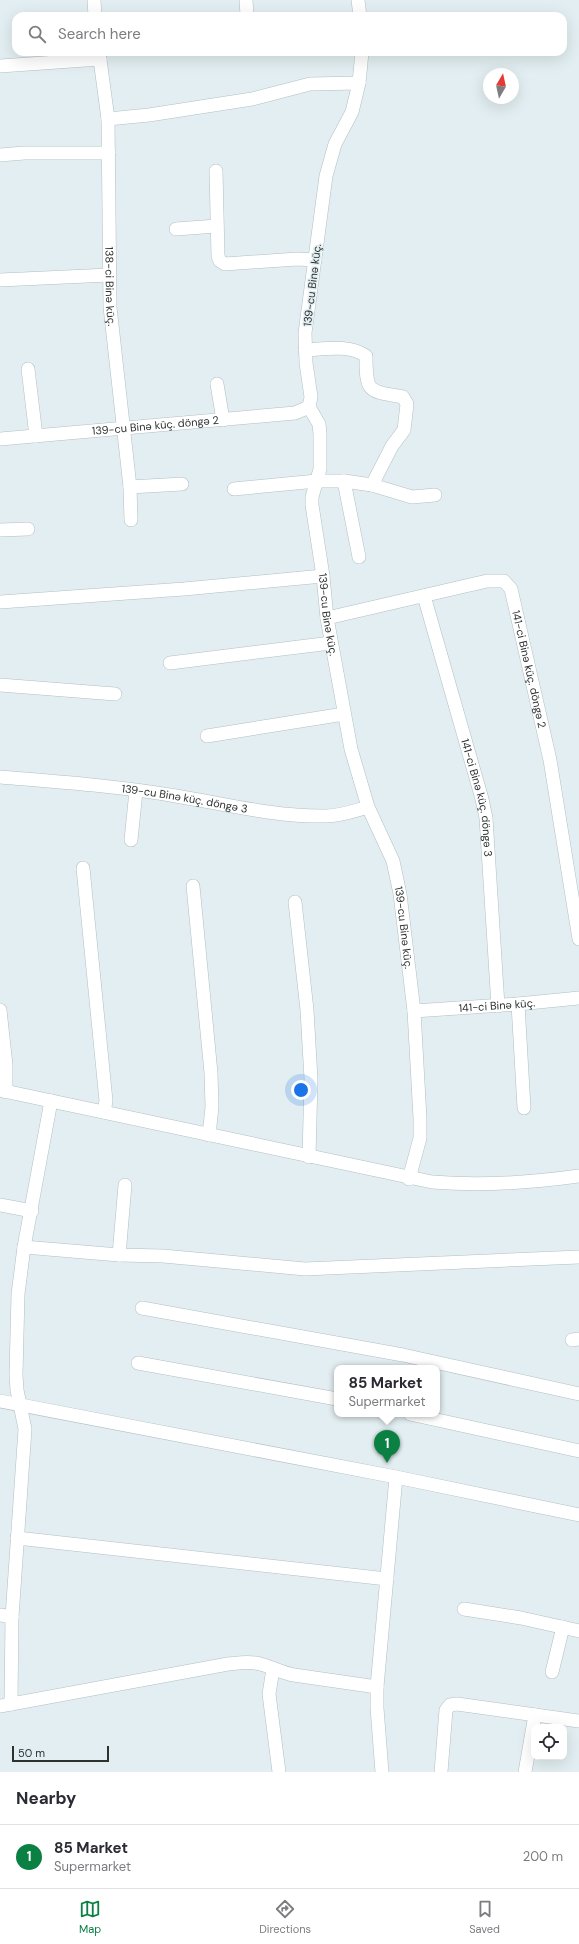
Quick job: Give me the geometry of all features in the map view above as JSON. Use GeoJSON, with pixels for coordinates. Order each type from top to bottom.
{"type":"FeatureCollection","features":[{"type":"Feature","properties":{"kind":"street"},"geometry":{"type":"LineString","coordinates":[[94,0],[95,12]]}},
{"type":"Feature","properties":{"kind":"street"},"geometry":{"type":"LineString","coordinates":[[246,0],[247,12]]}},
{"type":"Feature","properties":{"kind":"street"},"geometry":{"type":"LineString","coordinates":[[358,0],[360,12]]}},
{"type":"Feature","properties":{"kind":"street"},"geometry":{"type":"LineString","coordinates":[[0,66],[91,56]]}},
{"type":"Feature","properties":{"kind":"street","name":"138-ci Binə küç."},"geometry":{"type":"LineString","coordinates":[[100,56],[108,119],[110,307],[130,487],[131,520]]}},
{"type":"Feature","properties":{"kind":"street","name":"139-cu Binə küç."},"geometry":{"type":"LineString","coordinates":[[362,56],[359,83],[352,112],[335,144],[329,160],[315,260],[305,350],[311,397],[309,406],[319,424],[320,469],[318,481],[312,497],[312,505],[323,576],[331,643],[356,769],[368,807],[393,861],[398,878],[414,1011],[420,1118],[420,1138],[409,1179]]}},
{"type":"Feature","properties":{"kind":"street"},"geometry":{"type":"LineString","coordinates":[[108,119],[149,115],[252,98],[310,84],[359,83]]}},
{"type":"Feature","properties":{"kind":"street"},"geometry":{"type":"LineString","coordinates":[[0,156],[24,153],[109,153]]}},
{"type":"Feature","properties":{"kind":"street"},"geometry":{"type":"LineString","coordinates":[[216,171],[218,256],[220,261],[225,264],[297,259],[315,260]]}},
{"type":"Feature","properties":{"kind":"street"},"geometry":{"type":"LineString","coordinates":[[176,229],[217,226]]}},
{"type":"Feature","properties":{"kind":"street"},"geometry":{"type":"LineString","coordinates":[[0,280],[109,276]]}},
{"type":"Feature","properties":{"kind":"street"},"geometry":{"type":"LineString","coordinates":[[305,350],[343,349],[358,351],[366,356],[366,380],[369,388],[376,392],[403,397],[407,404],[404,430],[392,446],[372,484]]}},
{"type":"Feature","properties":{"kind":"street"},"geometry":{"type":"LineString","coordinates":[[28,369],[36,436]]}},
{"type":"Feature","properties":{"kind":"street"},"geometry":{"type":"LineString","coordinates":[[217,384],[223,420]]}},
{"type":"Feature","properties":{"kind":"street","name":"139-cu Binə küç. döngə 2"},"geometry":{"type":"LineString","coordinates":[[0,439],[295,413],[309,406]]}},
{"type":"Feature","properties":{"kind":"street"},"geometry":{"type":"LineString","coordinates":[[234,489],[318,481],[372,484],[412,497],[436,495]]}},
{"type":"Feature","properties":{"kind":"street"},"geometry":{"type":"LineString","coordinates":[[344,482],[359,557]]}},
{"type":"Feature","properties":{"kind":"street"},"geometry":{"type":"LineString","coordinates":[[130,487],[182,484]]}},
{"type":"Feature","properties":{"kind":"street"},"geometry":{"type":"LineString","coordinates":[[0,530],[28,528]]}},
{"type":"Feature","properties":{"kind":"street"},"geometry":{"type":"LineString","coordinates":[[0,602],[184,589],[323,576]]}},
{"type":"Feature","properties":{"kind":"street","name":"141-ci Binə küç. döngə 2"},"geometry":{"type":"LineString","coordinates":[[327,618],[487,581],[504,581],[512,589],[550,760],[579,939]]}},
{"type":"Feature","properties":{"kind":"street","name":"141-ci Binə küç. döngə 3"},"geometry":{"type":"LineString","coordinates":[[424,596],[482,799],[486,818],[498,1006]]}},
{"type":"Feature","properties":{"kind":"street"},"geometry":{"type":"LineString","coordinates":[[170,663],[331,643]]}},
{"type":"Feature","properties":{"kind":"street"},"geometry":{"type":"LineString","coordinates":[[0,685],[115,694]]}},
{"type":"Feature","properties":{"kind":"street"},"geometry":{"type":"LineString","coordinates":[[207,736],[344,714]]}},
{"type":"Feature","properties":{"kind":"street","name":"139-cu Binə küç. döngə 3"},"geometry":{"type":"LineString","coordinates":[[0,777],[100,786],[175,796],[237,808],[310,815],[342,814],[368,807]]}},
{"type":"Feature","properties":{"kind":"street"},"geometry":{"type":"LineString","coordinates":[[131,840],[136,791]]}},
{"type":"Feature","properties":{"kind":"street"},"geometry":{"type":"LineString","coordinates":[[83,868],[105,1093],[104,1112]]}},
{"type":"Feature","properties":{"kind":"street"},"geometry":{"type":"LineString","coordinates":[[193,886],[211,1073],[212,1107],[209,1135]]}},
{"type":"Feature","properties":{"kind":"street"},"geometry":{"type":"LineString","coordinates":[[295,902],[307,1010],[311,1079],[310,1156]]}},
{"type":"Feature","properties":{"kind":"street","name":"141-ci Binə küç."},"geometry":{"type":"LineString","coordinates":[[414,1011],[498,1006],[579,998]]}},
{"type":"Feature","properties":{"kind":"street"},"geometry":{"type":"LineString","coordinates":[[518,1004],[524,1108]]}},
{"type":"Feature","properties":{"kind":"street"},"geometry":{"type":"LineString","coordinates":[[0,1010],[6,1065],[3,1091],[310,1156],[409,1179],[454,1184],[497,1184],[529,1183],[579,1176]]}},
{"type":"Feature","properties":{"kind":"street"},"geometry":{"type":"LineString","coordinates":[[51,1101],[32,1211],[24,1247],[17,1323],[16,1375],[25,1429],[17,1538],[6,1616],[6,1705],[228,1664],[254,1663],[294,1675],[377,1687]]}},
{"type":"Feature","properties":{"kind":"street"},"geometry":{"type":"LineString","coordinates":[[119,1255],[125,1185]]}},
{"type":"Feature","properties":{"kind":"street"},"geometry":{"type":"LineString","coordinates":[[0,1205],[32,1211]]}},
{"type":"Feature","properties":{"kind":"street"},"geometry":{"type":"LineString","coordinates":[[24,1247],[119,1255],[163,1256],[305,1269],[579,1257]]}},
{"type":"Feature","properties":{"kind":"street"},"geometry":{"type":"LineString","coordinates":[[142,1308],[403,1355],[579,1394]]}},
{"type":"Feature","properties":{"kind":"street"},"geometry":{"type":"LineString","coordinates":[[138,1363],[334,1398]]}},
{"type":"Feature","properties":{"kind":"street"},"geometry":{"type":"LineString","coordinates":[[0,1401],[396,1477],[579,1515]]}},
{"type":"Feature","properties":{"kind":"street"},"geometry":{"type":"LineString","coordinates":[[424,1417],[579,1450]]}},
{"type":"Feature","properties":{"kind":"street"},"geometry":{"type":"LineString","coordinates":[[382,1772],[377,1708],[377,1687],[396,1477]]}},
{"type":"Feature","properties":{"kind":"street"},"geometry":{"type":"LineString","coordinates":[[17,1538],[387,1579]]}},
{"type":"Feature","properties":{"kind":"street"},"geometry":{"type":"LineString","coordinates":[[464,1608],[579,1630]]}},
{"type":"Feature","properties":{"kind":"street"},"geometry":{"type":"LineString","coordinates":[[552,1672],[563,1627]]}},
{"type":"Feature","properties":{"kind":"street"},"geometry":{"type":"LineString","coordinates":[[273,1669],[269,1694],[279,1772]]}},
{"type":"Feature","properties":{"kind":"street"},"geometry":{"type":"LineString","coordinates":[[442,1772],[446,1710],[450,1705],[457,1704],[579,1721]]}},
{"type":"Feature","properties":{"kind":"street"},"geometry":{"type":"LineString","coordinates":[[525,1772],[535,1715]]}},
{"type":"Feature","properties":{"kind":"place","name":"85 Market"},"geometry":{"type":"Point","coordinates":[387,1463]}}]}
